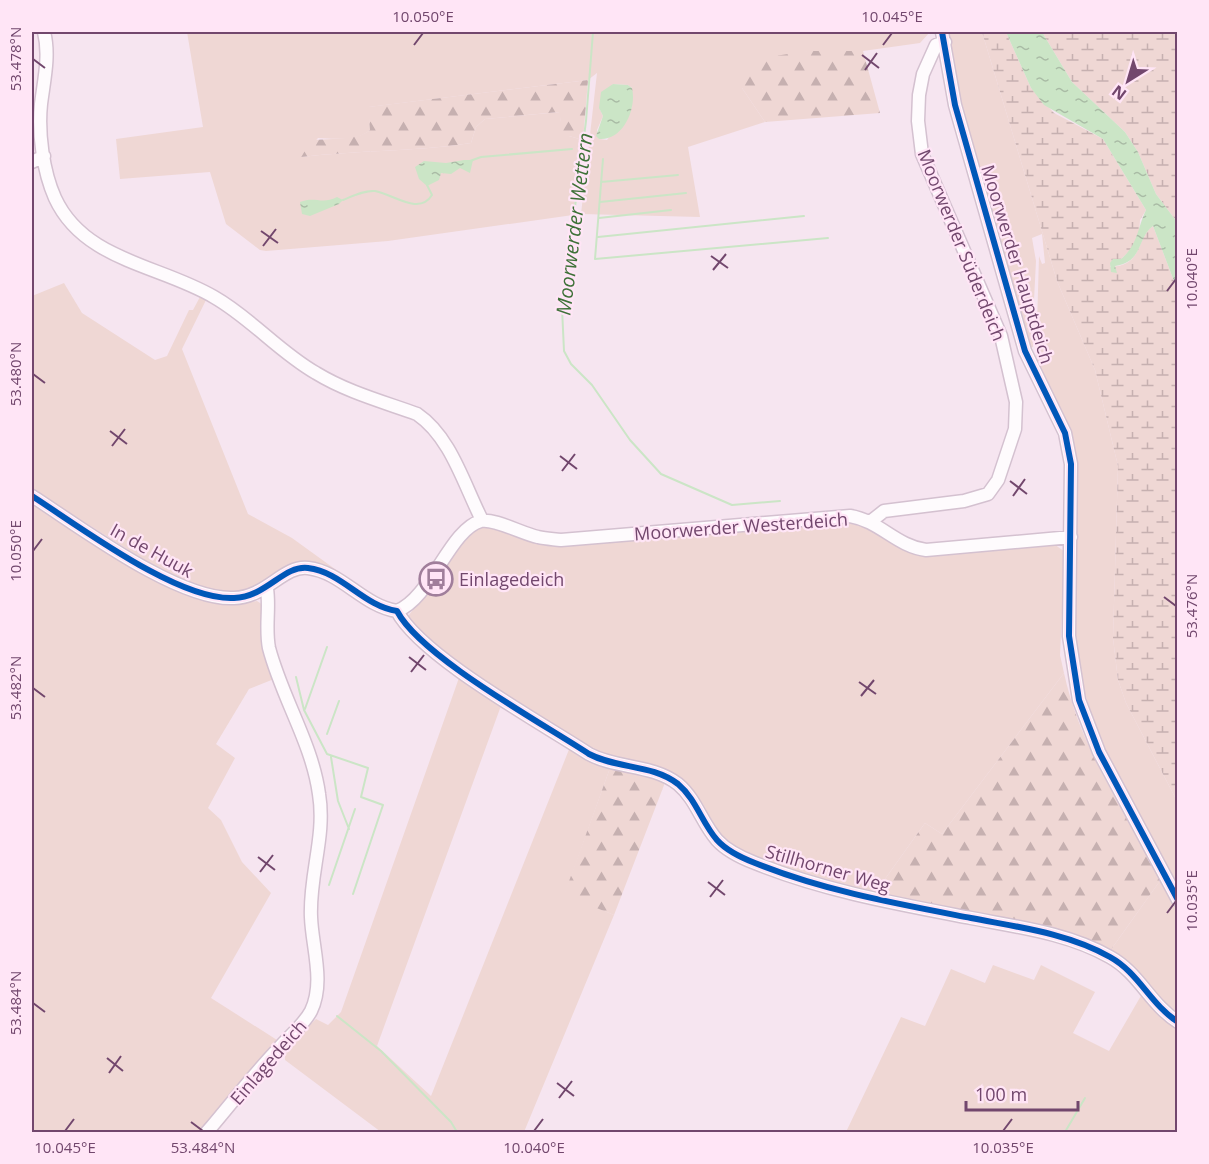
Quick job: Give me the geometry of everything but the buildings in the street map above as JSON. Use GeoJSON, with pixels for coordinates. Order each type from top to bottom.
{"type":"FeatureCollection","features":[{"type":"Feature","properties":{"kind":"street"},"geometry":{"type":"LineString","coordinates":[[44,32],[47,49],[40,120],[44,156],[54,197],[64,214],[97,246],[213,296],[316,374],[343,387],[417,414],[440,433],[482,520],[464,533],[413,601],[397,611]]}},
{"type":"Feature","properties":{"kind":"street","name":"Moorwerder Süderdeich"},"geometry":{"type":"LineString","coordinates":[[943,37],[936,45],[921,85],[918,108],[919,138],[934,185],[994,314],[1014,390],[1015,429],[994,487]]}},
{"type":"Feature","properties":{"kind":"street","name":"Moorwerder Hauptdeich"},"geometry":{"type":"LineString","coordinates":[[943,37],[955,105],[1025,351],[1065,433],[1071,464],[1069,636],[1079,700],[1099,752],[1178,900]]}},
{"type":"Feature","properties":{"kind":"street"},"geometry":{"type":"LineString","coordinates":[[32,162],[44,156]]}},
{"type":"Feature","properties":{"kind":"street","name":"Moorwerder Westerdeich"},"geometry":{"type":"LineString","coordinates":[[482,520],[492,521],[539,537],[561,540],[838,516],[870,522],[884,511],[983,497],[994,487]]}},
{"type":"Feature","properties":{"kind":"street","name":"In de Huuk"},"geometry":{"type":"LineString","coordinates":[[32,496],[155,573],[176,583],[208,595],[230,599],[252,595],[267,589]]}},
{"type":"Feature","properties":{"kind":"street"},"geometry":{"type":"LineString","coordinates":[[870,522],[905,546],[926,550],[1071,537]]}},
{"type":"Feature","properties":{"kind":"street","name":"Stillhorner Weg"},"geometry":{"type":"LineString","coordinates":[[267,589],[293,569],[321,570],[378,605],[397,611],[403,622],[450,664],[589,754],[603,762],[662,775],[679,785],[696,805],[715,838],[734,853],[772,870],[840,891],[1035,930],[1084,945],[1126,968],[1157,1007],[1178,1022]]}},
{"type":"Feature","properties":{"kind":"street","name":"Einlagedeich"},"geometry":{"type":"LineString","coordinates":[[207,1132],[273,1054],[304,1022],[313,1005],[317,987],[311,908],[322,826],[320,795],[310,758],[280,682],[269,647],[267,589]]}},
{"type":"Feature","properties":{"kind":"green space"},"geometry":{"type":"Polygon","coordinates":[[[187,32],[930,32],[920,43],[863,51],[807,51],[742,88],[765,122],[688,147],[700,217],[581,214],[597,73],[588,80],[369,107],[370,130],[365,134],[346,138],[318,138],[301,157],[471,143],[476,127],[485,119],[560,112],[561,122],[569,136],[583,140],[573,215],[388,241],[260,250],[226,224],[210,172],[120,179],[116,139],[203,127],[187,32]],[[613,84],[600,110],[603,116],[597,130],[599,139],[607,140],[632,107],[632,88],[628,85],[613,84]]]}},
{"type":"Feature","properties":{"kind":"green space"},"geometry":{"type":"Polygon","coordinates":[[[949,32],[982,32],[1057,281],[1095,370],[1118,466],[1113,638],[1118,680],[1126,703],[1177,801],[1177,887],[1101,742],[1080,679],[1074,642],[1077,463],[1064,415],[1036,361],[1039,256],[1042,264],[1045,263],[1042,234],[1032,238],[1036,261],[1033,320],[1030,320],[1033,322],[1033,347],[1030,348],[962,111],[949,32]]]}},
{"type":"Feature","properties":{"kind":"green space"},"geometry":{"type":"Polygon","coordinates":[[[982,32],[1006,32],[1031,88],[1054,113],[1103,139],[1146,210],[1140,220],[1139,234],[1133,248],[1121,259],[1113,259],[1110,267],[1129,262],[1153,226],[1177,289],[1177,801],[1126,703],[1118,680],[1113,638],[1118,466],[1095,370],[1057,281],[982,32]]]}},
{"type":"Feature","properties":{"kind":"green space"},"geometry":{"type":"Polygon","coordinates":[[[1042,32],[1177,32],[1177,222],[1156,194],[1138,152],[1125,132],[1072,82],[1042,32]]]}},
{"type":"Feature","properties":{"kind":"green space"},"geometry":{"type":"Polygon","coordinates":[[[807,51],[863,51],[880,113],[765,122],[742,88],[742,61],[807,51]]]}},
{"type":"Feature","properties":{"kind":"green space"},"geometry":{"type":"Polygon","coordinates":[[[588,80],[583,140],[551,135],[550,132],[561,122],[559,112],[485,119],[476,127],[471,143],[301,157],[297,153],[301,142],[347,138],[364,134],[370,130],[368,107],[588,80]]]}},
{"type":"Feature","properties":{"kind":"green space"},"geometry":{"type":"Polygon","coordinates":[[[64,283],[82,313],[155,360],[167,356],[189,310],[193,310],[201,295],[207,298],[182,349],[248,514],[292,538],[375,598],[324,566],[237,594],[200,587],[157,568],[32,489],[32,296],[64,283]]]}},
{"type":"Feature","properties":{"kind":"green space"},"geometry":{"type":"Polygon","coordinates":[[[32,502],[197,596],[236,604],[257,601],[263,605],[274,679],[249,689],[216,744],[235,758],[208,808],[221,820],[242,862],[271,893],[211,998],[277,1040],[203,1132],[32,1132],[32,502]]]}},
{"type":"Feature","properties":{"kind":"green space"},"geometry":{"type":"Polygon","coordinates":[[[841,522],[870,530],[912,552],[1054,544],[1065,552],[1060,655],[1064,673],[942,834],[925,823],[875,893],[762,861],[739,849],[719,833],[703,804],[682,782],[661,768],[608,758],[582,745],[463,668],[406,619],[473,530],[489,525],[561,544],[841,522]]]}},
{"type":"Feature","properties":{"kind":"green space"},"geometry":{"type":"Polygon","coordinates":[[[1064,673],[1071,700],[1092,753],[1162,878],[1110,951],[875,893],[925,823],[942,834],[1064,673]]]}},
{"type":"Feature","properties":{"kind":"green space"},"geometry":{"type":"Polygon","coordinates":[[[460,675],[502,703],[377,1046],[431,1096],[570,747],[610,768],[565,894],[614,915],[524,1132],[381,1132],[285,1060],[285,1049],[316,1019],[328,1025],[341,1012],[460,675]]]}},
{"type":"Feature","properties":{"kind":"green space"},"geometry":{"type":"Polygon","coordinates":[[[610,768],[666,780],[614,915],[564,895],[610,768]]]}},
{"type":"Feature","properties":{"kind":"green space"},"geometry":{"type":"Polygon","coordinates":[[[1162,878],[1177,907],[1177,1018],[1159,1003],[1135,969],[1110,951],[1162,878]]]}},
{"type":"Feature","properties":{"kind":"green space"},"geometry":{"type":"Polygon","coordinates":[[[993,965],[1034,980],[1041,965],[1095,992],[1073,1033],[1109,1051],[1142,994],[1177,1025],[1177,1132],[846,1132],[901,1017],[925,1026],[951,969],[985,983],[993,965]]]}},
{"type":"Feature","properties":{"kind":"water"},"geometry":{"type":"Polygon","coordinates":[[[1006,32],[1042,32],[1072,82],[1125,132],[1138,152],[1156,194],[1177,222],[1177,289],[1153,226],[1144,236],[1131,260],[1115,266],[1117,273],[1111,272],[1110,263],[1113,259],[1121,259],[1131,248],[1146,210],[1103,139],[1044,105],[1031,88],[1006,32]]]}},
{"type":"Feature","properties":{"kind":"water"},"geometry":{"type":"Polygon","coordinates":[[[613,84],[628,85],[632,88],[630,114],[615,135],[599,139],[596,136],[603,116],[599,108],[601,92],[613,84]]]}},
{"type":"Feature","properties":{"kind":"water"},"geometry":{"type":"Polygon","coordinates":[[[473,160],[470,173],[460,168],[451,174],[441,173],[439,180],[427,186],[419,179],[415,167],[424,161],[446,163],[473,160]]]}},
{"type":"Feature","properties":{"kind":"water"},"geometry":{"type":"Polygon","coordinates":[[[337,197],[343,200],[339,204],[310,216],[302,214],[300,202],[337,197]]]}},
{"type":"Feature","properties":{"kind":"waterway","name":"Moorwerder Wettern"},"geometry":{"type":"LineString","coordinates":[[593,32],[586,121],[562,308],[564,351],[571,364],[592,385],[630,440],[661,474],[732,505],[780,501]]}},
{"type":"Feature","properties":{"kind":"waterway"},"geometry":{"type":"LineString","coordinates":[[470,161],[481,157],[572,149]]}},
{"type":"Feature","properties":{"kind":"waterway"},"geometry":{"type":"LineString","coordinates":[[603,159],[595,259],[828,238]]}},
{"type":"Feature","properties":{"kind":"waterway"},"geometry":{"type":"LineString","coordinates":[[601,182],[678,175]]}},
{"type":"Feature","properties":{"kind":"waterway"},"geometry":{"type":"LineString","coordinates":[[343,200],[363,192],[375,191],[405,202],[420,204],[432,195],[427,185]]}},
{"type":"Feature","properties":{"kind":"waterway"},"geometry":{"type":"LineString","coordinates":[[600,202],[686,193]]}},
{"type":"Feature","properties":{"kind":"waterway"},"geometry":{"type":"LineString","coordinates":[[599,218],[671,210]]}},
{"type":"Feature","properties":{"kind":"waterway"},"geometry":{"type":"LineString","coordinates":[[598,237],[804,216]]}},
{"type":"Feature","properties":{"kind":"waterway"},"geometry":{"type":"LineString","coordinates":[[305,709],[327,647]]}},
{"type":"Feature","properties":{"kind":"waterway"},"geometry":{"type":"LineString","coordinates":[[296,677],[304,710],[327,754],[368,768],[361,797],[383,805],[353,894]]}},
{"type":"Feature","properties":{"kind":"waterway"},"geometry":{"type":"LineString","coordinates":[[327,734],[339,701]]}},
{"type":"Feature","properties":{"kind":"waterway"},"geometry":{"type":"LineString","coordinates":[[331,757],[338,801],[349,829]]}},
{"type":"Feature","properties":{"kind":"waterway"},"geometry":{"type":"LineString","coordinates":[[329,885],[355,809]]}},
{"type":"Feature","properties":{"kind":"waterway"},"geometry":{"type":"LineString","coordinates":[[337,1016],[381,1051],[451,1122],[457,1132]]}},
{"type":"Feature","properties":{"kind":"waterway"},"geometry":{"type":"LineString","coordinates":[[1065,1132],[1085,1098]]}},
{"type":"Feature","properties":{"kind":"cycle path"},"geometry":{"type":"LineString","coordinates":[[942,32],[955,105],[1025,351],[1065,433],[1071,464],[1069,636],[1079,700],[1099,752],[1178,900]]}},
{"type":"Feature","properties":{"kind":"cycle path"},"geometry":{"type":"LineString","coordinates":[[32,496],[158,575],[185,588],[211,596],[234,598],[246,596],[299,568],[308,568],[331,576],[374,603],[397,611],[410,629],[456,668],[589,754],[600,759],[657,773],[678,784],[690,797],[717,840],[740,856],[781,873],[834,889],[1024,928],[1077,942],[1110,957],[1129,971],[1168,1015],[1178,1022]]}},
{"type":"Feature","properties":{"kind":"place","name":"Einlagedeich"},"geometry":{"type":"Point","coordinates":[436,579]}}]}
